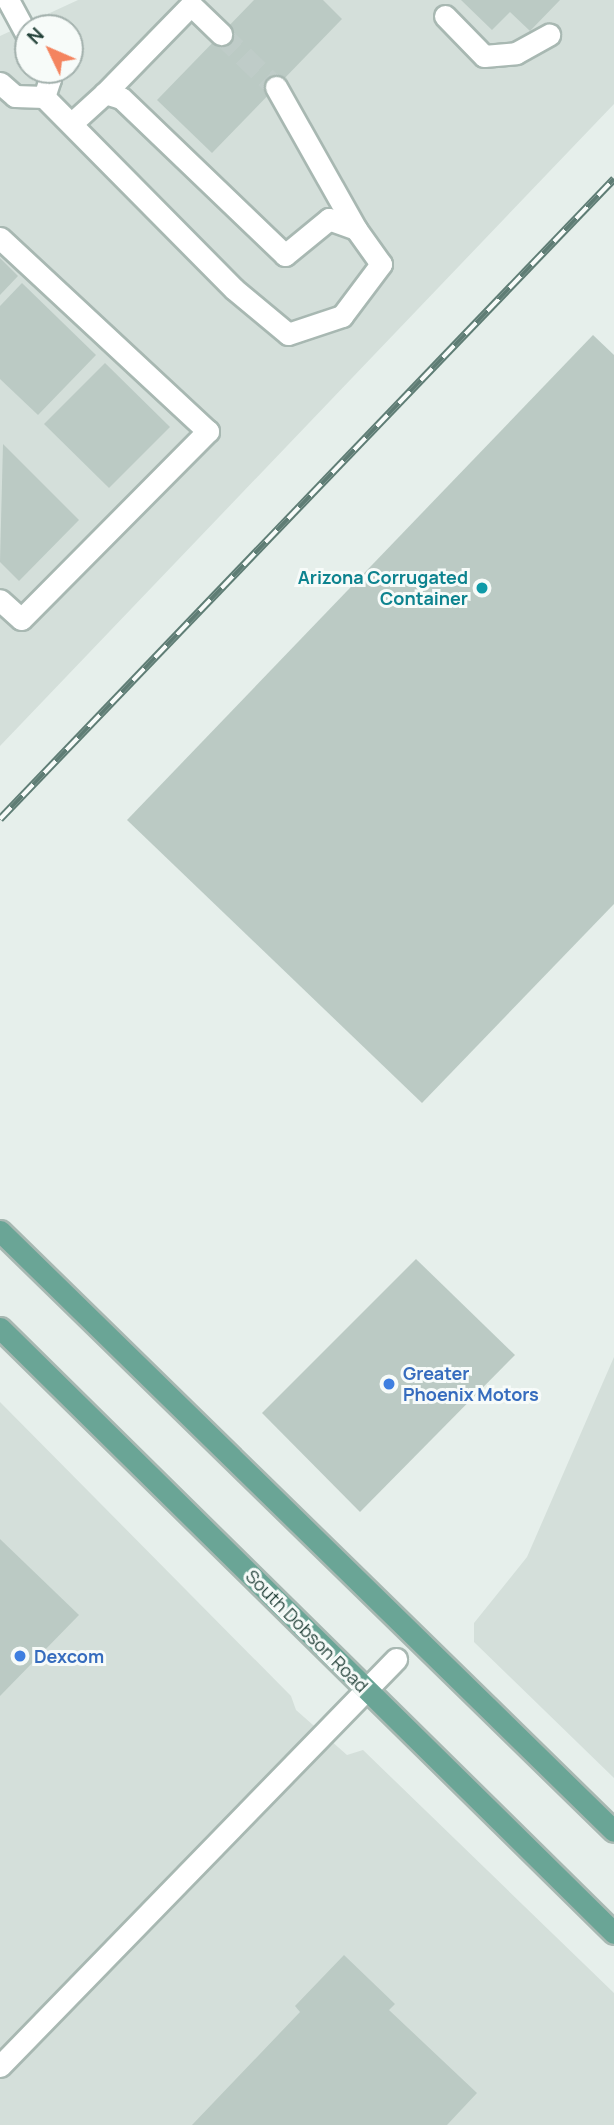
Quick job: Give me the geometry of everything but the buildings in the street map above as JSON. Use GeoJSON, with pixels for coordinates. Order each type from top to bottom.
{"type":"FeatureCollection","features":[{"type":"Feature","properties":{"kind":"main road"},"geometry":{"type":"LineString","coordinates":[[0,1231],[614,1831]]}},
{"type":"Feature","properties":{"kind":"main road","name":"South Dobson Road"},"geometry":{"type":"LineString","coordinates":[[0,1328],[614,1933]]}},
{"type":"Feature","properties":{"kind":"lane"},"geometry":{"type":"LineString","coordinates":[[72,123],[191,5],[221,34]]}},
{"type":"Feature","properties":{"kind":"lane"},"geometry":{"type":"LineString","coordinates":[[445,16],[484,56],[516,53],[550,35]]}},
{"type":"Feature","properties":{"kind":"lane"},"geometry":{"type":"LineString","coordinates":[[7,90],[37,84]]}},
{"type":"Feature","properties":{"kind":"lane"},"geometry":{"type":"LineString","coordinates":[[48,84],[72,123],[234,289],[288,334],[342,316],[381,264],[356,229],[276,87]]}},
{"type":"Feature","properties":{"kind":"lane"},"geometry":{"type":"LineString","coordinates":[[105,93],[121,98],[285,256],[329,219],[356,229]]}},
{"type":"Feature","properties":{"kind":"lane"},"geometry":{"type":"LineString","coordinates":[[0,238],[208,431],[21,619],[0,600]]}},
{"type":"Feature","properties":{"kind":"lane"},"geometry":{"type":"LineString","coordinates":[[0,2066],[396,1659]]}},
{"type":"Feature","properties":{"kind":"shaded area"},"geometry":{"type":"Polygon","coordinates":[[[78,0],[614,0],[614,104],[0,746],[0,36],[14,30],[14,84],[84,84],[84,14],[48,14],[78,0]]]}},
{"type":"Feature","properties":{"kind":"shaded area"},"geometry":{"type":"Polygon","coordinates":[[[614,1357],[614,1778],[474,1642],[474,1623],[527,1557],[614,1357]]]}},
{"type":"Feature","properties":{"kind":"shaded area"},"geometry":{"type":"Polygon","coordinates":[[[0,1402],[291,1696],[296,1710],[347,1755],[363,1750],[614,1993],[614,2125],[0,2125],[0,1402]]]}},
{"type":"Feature","properties":{"kind":"tunnel"},"geometry":{"type":"LineString","coordinates":[[221,34],[276,87]]}},
{"type":"Feature","properties":{"kind":"railway"},"geometry":{"type":"LineString","coordinates":[[0,819],[614,179]]}},
{"type":"Feature","properties":{"kind":"place","name":"Arizona Corrugated Container"},"geometry":{"type":"Point","coordinates":[482,588]}},
{"type":"Feature","properties":{"kind":"place","name":"Greater Phoenix Motors"},"geometry":{"type":"Point","coordinates":[389,1384]}},
{"type":"Feature","properties":{"kind":"place","name":"Dexcom"},"geometry":{"type":"Point","coordinates":[20,1656]}}]}
